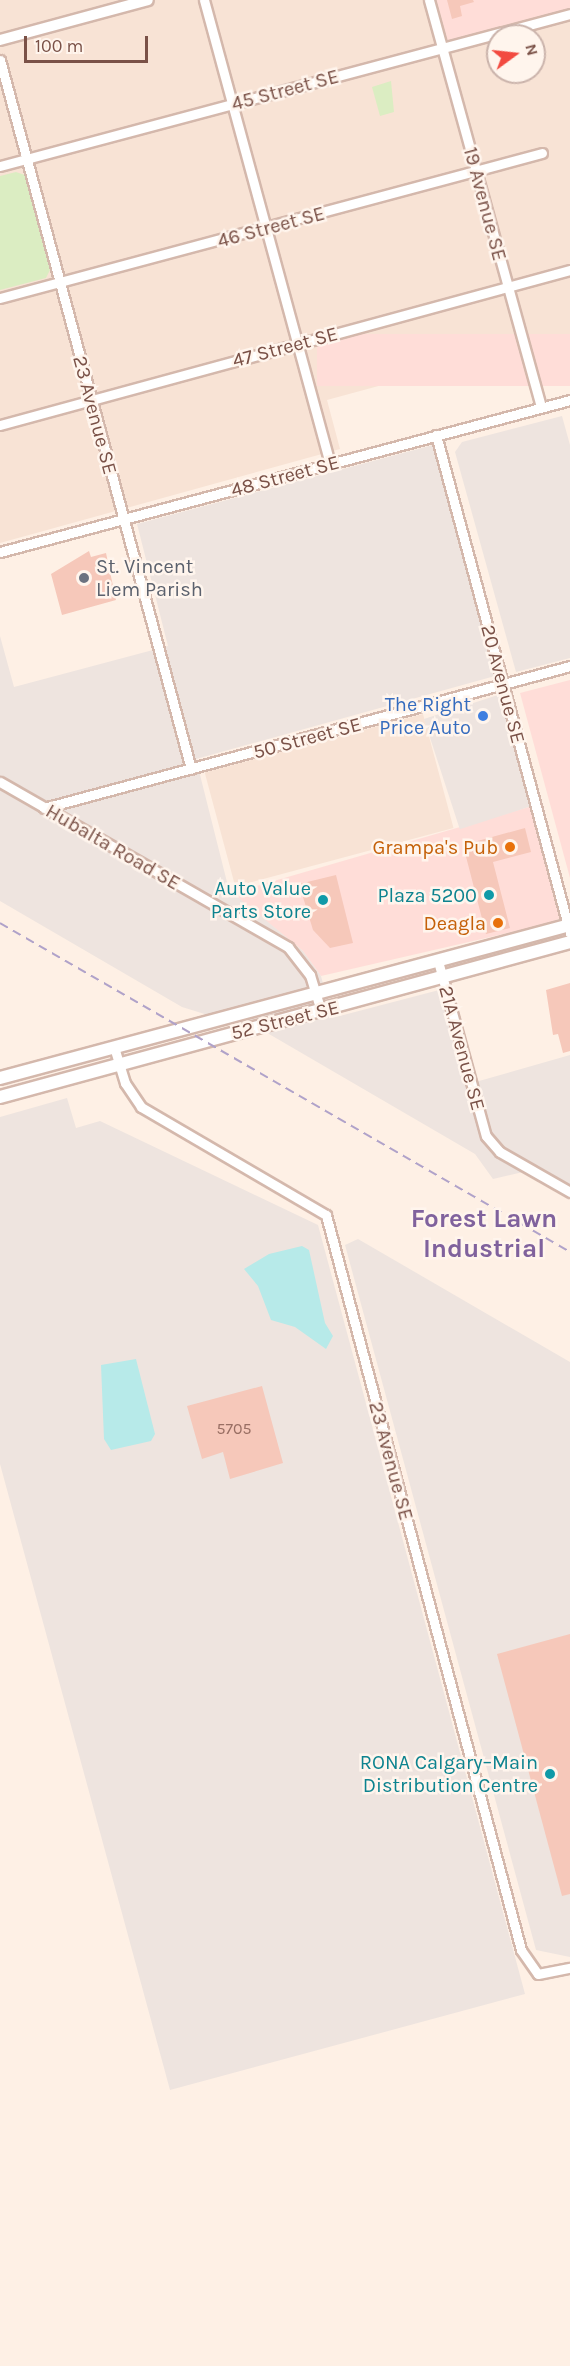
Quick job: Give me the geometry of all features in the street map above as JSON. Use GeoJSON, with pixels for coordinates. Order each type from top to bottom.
{"type":"FeatureCollection","features":[{"type":"Feature","properties":{"kind":"main road","name":"52 Street SE"},"geometry":{"type":"LineString","coordinates":[[0,1078],[569,928]]}},
{"type":"Feature","properties":{"kind":"main road","name":"52 Street SE"},"geometry":{"type":"LineString","coordinates":[[0,1097],[444,979],[570,942]]}},
{"type":"Feature","properties":{"kind":"street"},"geometry":{"type":"LineString","coordinates":[[0,40],[148,0]]}},
{"type":"Feature","properties":{"kind":"street"},"geometry":{"type":"LineString","coordinates":[[204,0],[330,464]]}},
{"type":"Feature","properties":{"kind":"street","name":"19 Avenue SE"},"geometry":{"type":"LineString","coordinates":[[429,0],[541,408]]}},
{"type":"Feature","properties":{"kind":"street","name":"45 Street SE"},"geometry":{"type":"LineString","coordinates":[[0,166],[570,14]]}},
{"type":"Feature","properties":{"kind":"street","name":"23 Avenue SE"},"geometry":{"type":"LineString","coordinates":[[0,60],[191,769]]}},
{"type":"Feature","properties":{"kind":"street","name":"46 Street SE"},"geometry":{"type":"LineString","coordinates":[[0,298],[266,229],[542,153]]}},
{"type":"Feature","properties":{"kind":"street","name":"47 Street SE"},"geometry":{"type":"LineString","coordinates":[[0,425],[570,270]]}},
{"type":"Feature","properties":{"kind":"street","name":"48 Street SE"},"geometry":{"type":"LineString","coordinates":[[0,552],[570,400]]}},
{"type":"Feature","properties":{"kind":"street","name":"20 Avenue SE"},"geometry":{"type":"LineString","coordinates":[[436,435],[569,928]]}},
{"type":"Feature","properties":{"kind":"street","name":"50 Street SE"},"geometry":{"type":"LineString","coordinates":[[44,808],[570,666]]}},
{"type":"Feature","properties":{"kind":"street","name":"Hubalta Road SE"},"geometry":{"type":"LineString","coordinates":[[0,782],[288,946],[310,975],[321,1011]]}},
{"type":"Feature","properties":{"kind":"street","name":"21A Avenue SE"},"geometry":{"type":"LineString","coordinates":[[438,961],[486,1136],[500,1152],[570,1192]]}},
{"type":"Feature","properties":{"kind":"street","name":"23 Avenue SE"},"geometry":{"type":"LineString","coordinates":[[114,1047],[119,1065],[141,1107],[326,1215],[522,1950],[538,1974],[570,1968]]}},
{"type":"Feature","properties":{"kind":"shaded area"},"geometry":{"type":"Polygon","coordinates":[[[0,0],[429,0],[570,14],[570,334],[327,400],[340,449],[0,543],[0,0]]]}},
{"type":"Feature","properties":{"kind":"shaded area"},"geometry":{"type":"Polygon","coordinates":[[[429,0],[570,0],[570,14],[531,24],[486,24],[486,36],[442,47],[429,0]]]}},
{"type":"Feature","properties":{"kind":"shaded area"},"geometry":{"type":"Polygon","coordinates":[[[317,334],[570,334],[570,386],[317,386],[317,334]]]}},
{"type":"Feature","properties":{"kind":"shaded area"},"geometry":{"type":"Polygon","coordinates":[[[562,416],[570,445],[570,658],[516,672],[455,452],[462,442],[562,416]]]}},
{"type":"Feature","properties":{"kind":"shaded area"},"geometry":{"type":"Polygon","coordinates":[[[433,445],[495,676],[196,759],[229,890],[303,951],[321,976],[332,1018],[443,989],[472,1083],[570,1055],[570,1192],[532,1170],[493,1179],[475,1154],[269,1034],[182,1007],[0,901],[0,636],[14,687],[168,646],[137,524],[433,445]]]}},
{"type":"Feature","properties":{"kind":"shaded area"},"geometry":{"type":"Polygon","coordinates":[[[570,680],[570,878],[520,693],[570,680]]]}},
{"type":"Feature","properties":{"kind":"shaded area"},"geometry":{"type":"Polygon","coordinates":[[[501,694],[537,804],[460,829],[424,719],[501,694]]]}},
{"type":"Feature","properties":{"kind":"shaded area"},"geometry":{"type":"Polygon","coordinates":[[[423,714],[454,828],[235,886],[205,772],[423,714]]]}},
{"type":"Feature","properties":{"kind":"shaded area"},"geometry":{"type":"Polygon","coordinates":[[[536,805],[565,916],[547,924],[321,976],[303,951],[232,893],[536,805]]]}},
{"type":"Feature","properties":{"kind":"shaded area"},"geometry":{"type":"Polygon","coordinates":[[[67,1098],[76,1128],[100,1121],[318,1225],[525,1994],[170,2090],[0,1464],[0,1117],[67,1098]]]}},
{"type":"Feature","properties":{"kind":"shaded area"},"geometry":{"type":"Polygon","coordinates":[[[358,1239],[570,1362],[570,1957],[536,1950],[345,1245],[358,1239]]]}},
{"type":"Feature","properties":{"kind":"green space"},"geometry":{"type":"Polygon","coordinates":[[[391,81],[394,112],[380,116],[372,87],[391,81]]]}},
{"type":"Feature","properties":{"kind":"green space"},"geometry":{"type":"Polygon","coordinates":[[[16,172],[25,175],[50,270],[46,278],[0,290],[0,176],[16,172]]]}},
{"type":"Feature","properties":{"kind":"water"},"geometry":{"type":"Polygon","coordinates":[[[302,1246],[309,1250],[325,1323],[333,1336],[326,1349],[295,1327],[271,1320],[258,1286],[244,1269],[269,1254],[302,1246]]]}},
{"type":"Feature","properties":{"kind":"water"},"geometry":{"type":"Polygon","coordinates":[[[136,1359],[155,1434],[151,1441],[111,1450],[104,1439],[101,1365],[136,1359]]]}},
{"type":"Feature","properties":{"kind":"building"},"geometry":{"type":"Polygon","coordinates":[[[447,0],[473,0],[474,2],[460,6],[462,16],[452,19],[447,0]]]}},
{"type":"Feature","properties":{"kind":"building","name":"St. Vincent Liem Parish"},"geometry":{"type":"Polygon","coordinates":[[[89,551],[91,557],[106,553],[116,600],[62,615],[51,574],[89,551]]]}},
{"type":"Feature","properties":{"kind":"building","name":"Plaza 5200"},"geometry":{"type":"Polygon","coordinates":[[[525,828],[531,852],[493,862],[510,928],[486,934],[463,845],[525,828]]]}},
{"type":"Feature","properties":{"kind":"building","name":"Auto Value Parts Store"},"geometry":{"type":"Polygon","coordinates":[[[336,875],[353,943],[330,948],[313,930],[299,884],[336,875]]]}},
{"type":"Feature","properties":{"kind":"building"},"geometry":{"type":"Polygon","coordinates":[[[570,983],[570,1051],[563,1053],[558,1034],[553,1035],[546,990],[570,983]]]}},
{"type":"Feature","properties":{"kind":"building"},"geometry":{"type":"Polygon","coordinates":[[[262,1386],[283,1463],[230,1479],[223,1452],[202,1459],[187,1406],[262,1386]]]}},
{"type":"Feature","properties":{"kind":"building","name":"RONA Calgary–Main Distribution Centre"},"geometry":{"type":"Polygon","coordinates":[[[570,1634],[570,1894],[562,1896],[497,1654],[570,1634]]]}},
{"type":"Feature","properties":{"kind":"railway"},"geometry":{"type":"LineString","coordinates":[[0,923],[570,1252]]}},
{"type":"Feature","properties":{"kind":"place","name":"St. Vincent Liem Parish"},"geometry":{"type":"Point","coordinates":[84,578]}},
{"type":"Feature","properties":{"kind":"place","name":"The Right Price Auto"},"geometry":{"type":"Point","coordinates":[483,716]}},
{"type":"Feature","properties":{"kind":"place","name":"Grampa's Pub"},"geometry":{"type":"Point","coordinates":[510,847]}},
{"type":"Feature","properties":{"kind":"place","name":"Plaza 5200"},"geometry":{"type":"Point","coordinates":[489,895]}},
{"type":"Feature","properties":{"kind":"place","name":"Auto Value Parts Store"},"geometry":{"type":"Point","coordinates":[323,900]}},
{"type":"Feature","properties":{"kind":"place","name":"Deagla"},"geometry":{"type":"Point","coordinates":[498,923]}},
{"type":"Feature","properties":{"kind":"place","name":"RONA Calgary–Main Distribution Centre"},"geometry":{"type":"Point","coordinates":[550,1774]}},
{"type":"Feature","properties":{"kind":"district","name":"Forest Lawn Industrial"},"geometry":{"type":"Point","coordinates":[484,1234]}}]}
